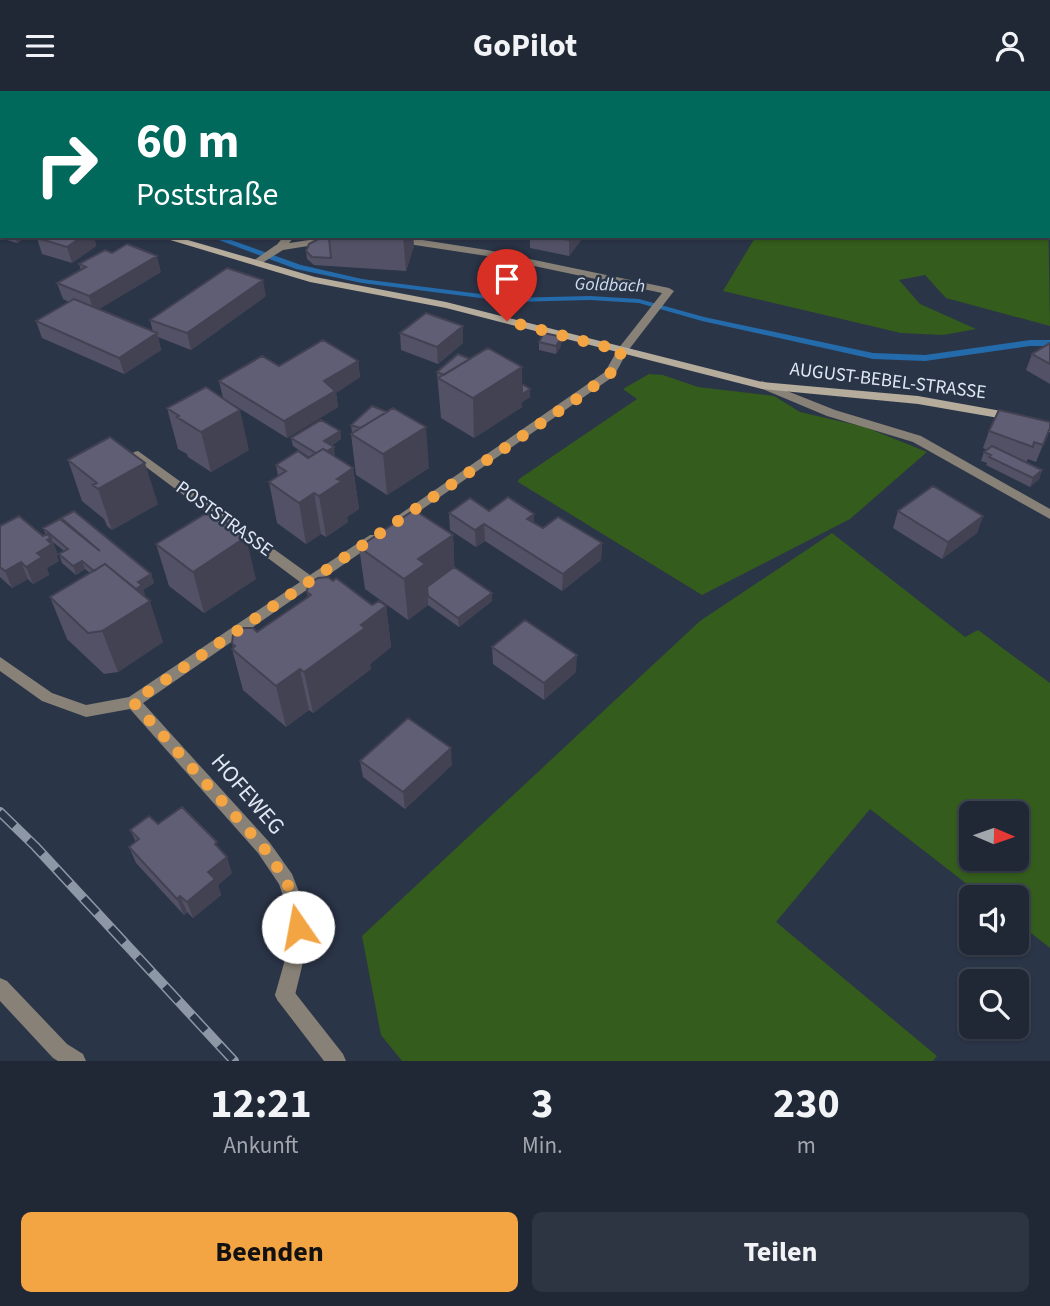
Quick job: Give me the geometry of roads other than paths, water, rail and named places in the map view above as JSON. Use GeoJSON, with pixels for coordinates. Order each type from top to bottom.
{"type":"FeatureCollection","features":[{"type":"Feature","properties":{"kind":"street","name":"AUGUST-BEBEL-STRASSE"},"geometry":{"type":"LineString","coordinates":[[169,238],[346,287],[446,305],[762,385],[931,402],[1018,418],[1050,428]]}},
{"type":"Feature","properties":{"kind":"street"},"geometry":{"type":"LineString","coordinates":[[255,263],[277,249],[288,238]]}},
{"type":"Feature","properties":{"kind":"street"},"geometry":{"type":"LineString","coordinates":[[0,663],[47,697],[86,711],[133,702],[610,374],[622,351],[669,291],[487,253],[386,238]]}},
{"type":"Feature","properties":{"kind":"street"},"geometry":{"type":"LineString","coordinates":[[277,249],[339,239]]}},
{"type":"Feature","properties":{"kind":"street","name":"AUGUST-BEBEL-STRASSE"},"geometry":{"type":"LineString","coordinates":[[762,385],[831,413],[917,439],[1050,515]]}},
{"type":"Feature","properties":{"kind":"street","name":"POSTSTRASSE"},"geometry":{"type":"LineString","coordinates":[[138,455],[310,582]]}},
{"type":"Feature","properties":{"kind":"street","name":"HOFEWEG"},"geometry":{"type":"LineString","coordinates":[[133,702],[264,848],[286,880],[297,910],[299,941],[285,995],[336,1061]]}},
{"type":"Feature","properties":{"kind":"street"},"geometry":{"type":"LineString","coordinates":[[0,987],[60,1051],[76,1061]]}},
{"type":"Feature","properties":{"kind":"waterway","name":"Goldbach"},"geometry":{"type":"LineString","coordinates":[[218,238],[299,267],[362,281],[511,300],[590,298],[639,301],[702,319],[873,356],[925,358],[1030,343],[1050,343]]}},
{"type":"Feature","properties":{"kind":"railway"},"geometry":{"type":"LineString","coordinates":[[0,812],[35,846],[234,1061]]}}]}
